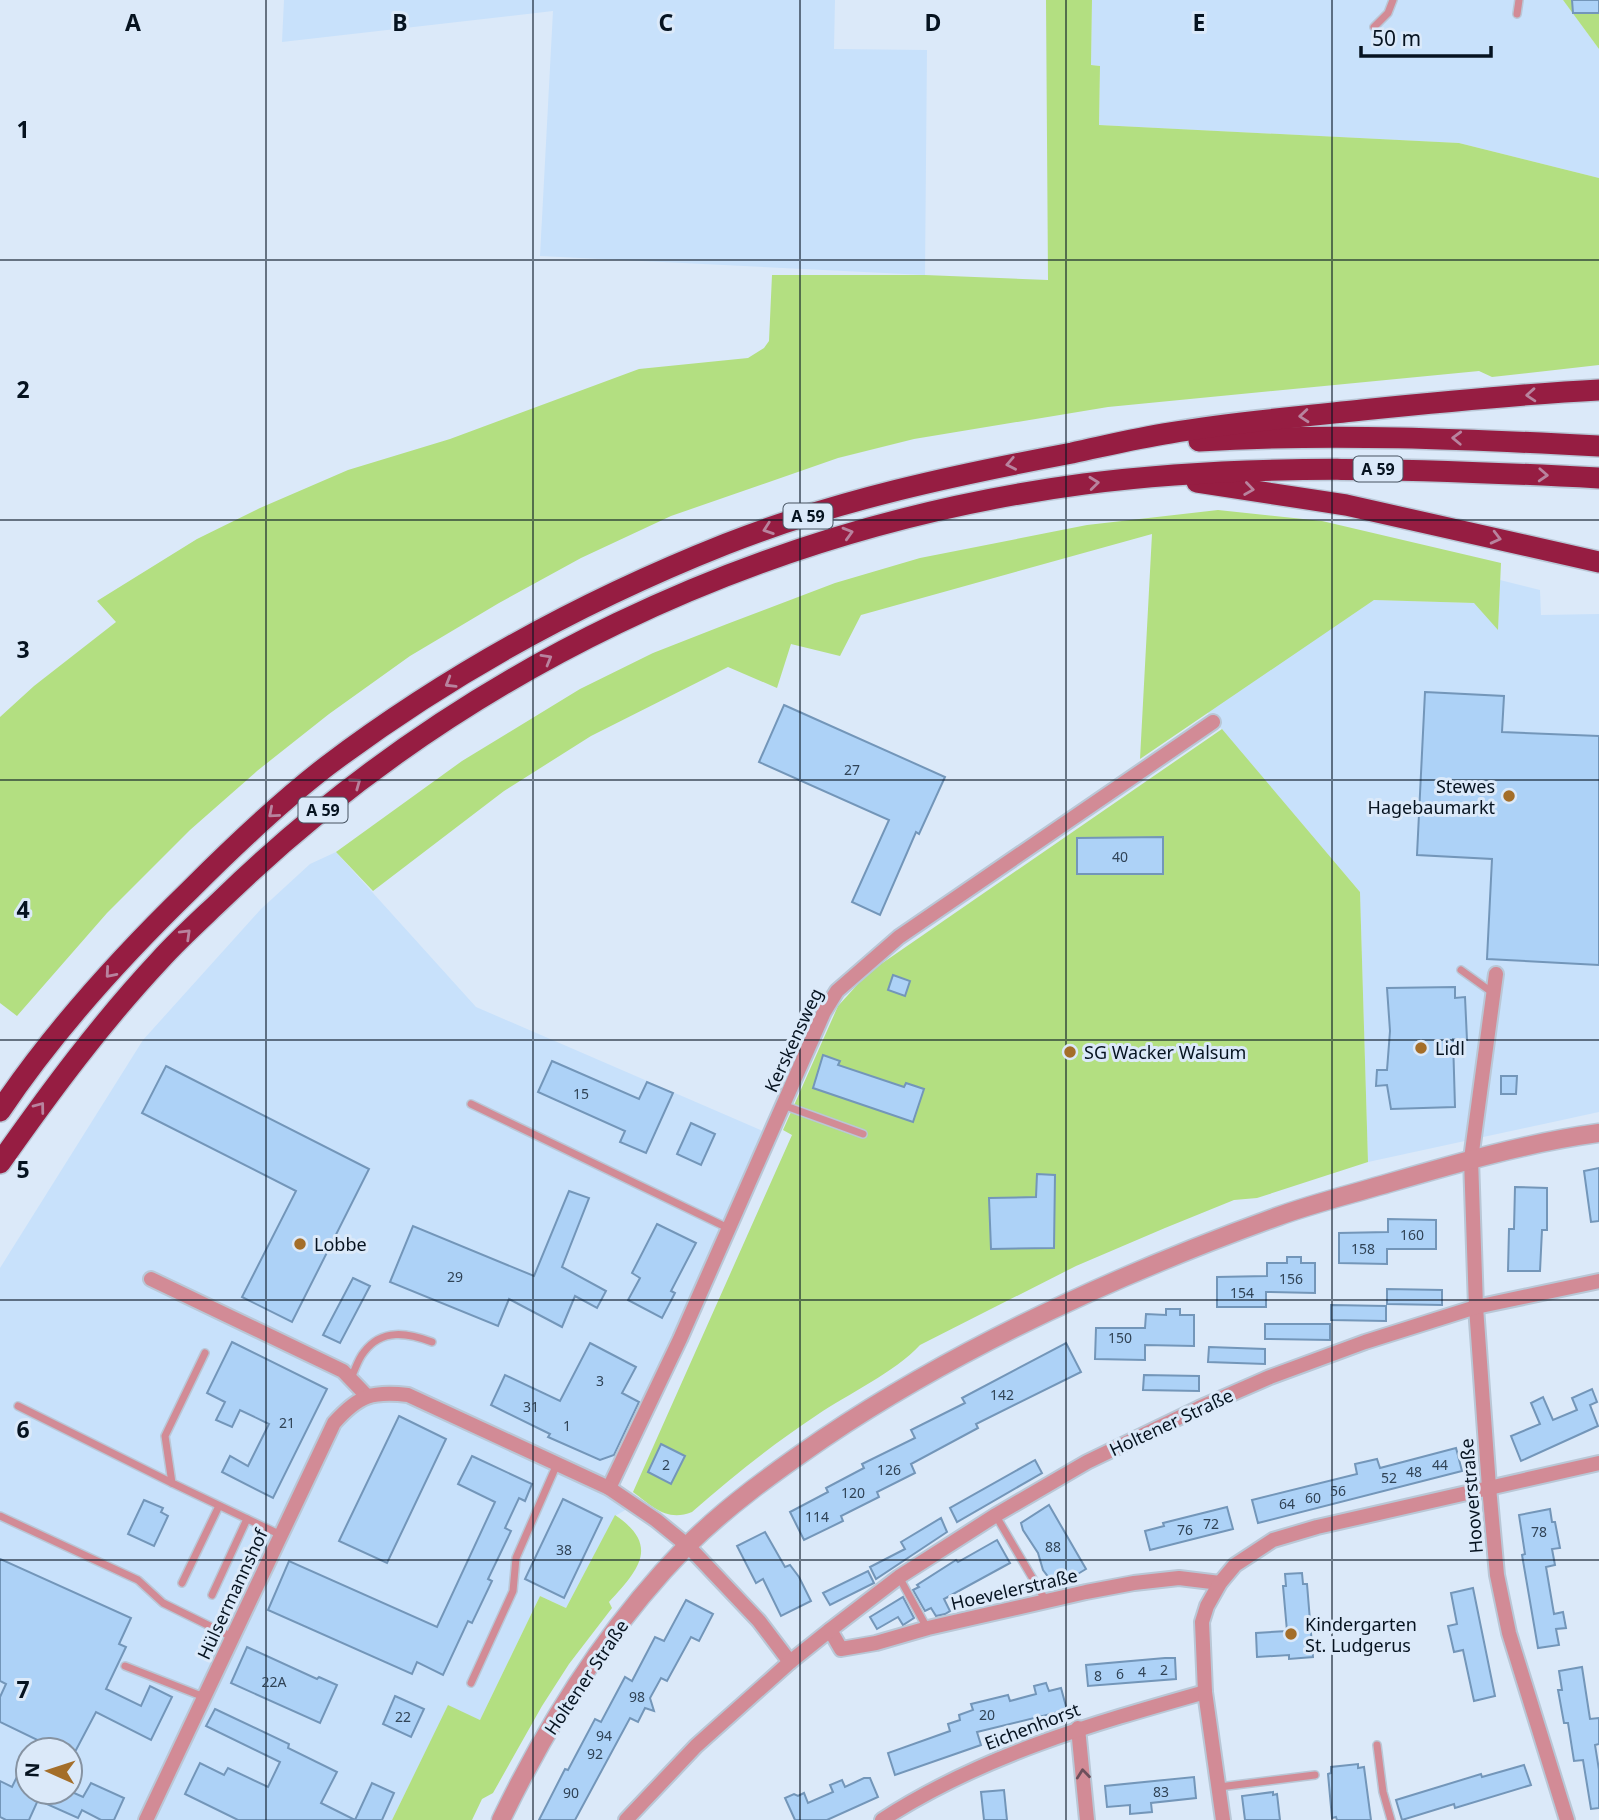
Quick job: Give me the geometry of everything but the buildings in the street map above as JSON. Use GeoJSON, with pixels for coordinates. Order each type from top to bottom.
{"type":"FeatureCollection","features":[{"type":"Feature","properties":{"kind":"highway"},"geometry":{"type":"LineString","coordinates":[[1078,451],[1260,419],[1599,390]]}},
{"type":"Feature","properties":{"kind":"highway","name":"A 59"},"geometry":{"type":"LineString","coordinates":[[0,1111],[71,1018],[141,938],[235,845],[326,767],[444,686],[551,624],[637,581],[729,542],[878,495],[976,471],[1078,451],[1261,437],[1349,436],[1599,446]]}},
{"type":"Feature","properties":{"kind":"highway","name":"A 59"},"geometry":{"type":"LineString","coordinates":[[0,1163],[97,1031],[162,958],[253,869],[348,788],[457,711],[562,650],[648,607],[803,547],[883,523],[982,501],[1082,484],[1237,470],[1348,468],[1599,478]]}},
{"type":"Feature","properties":{"kind":"highway"},"geometry":{"type":"LineString","coordinates":[[1157,477],[1346,505],[1599,562]]}},
{"type":"Feature","properties":{"kind":"street","name":"Kerskensweg"},"geometry":{"type":"LineString","coordinates":[[610,1488],[837,990],[899,937],[1213,722]]}},
{"type":"Feature","properties":{"kind":"street"},"geometry":{"type":"LineString","coordinates":[[1471,1159],[1496,974]]}},
{"type":"Feature","properties":{"kind":"street","name":"Holtener Straße"},"geometry":{"type":"LineString","coordinates":[[501,1820],[517,1787],[575,1688],[637,1602],[688,1546],[737,1502],[792,1460],[858,1416],[927,1374],[1061,1306],[1122,1278],[1281,1215],[1471,1159],[1563,1138],[1599,1133]]}},
{"type":"Feature","properties":{"kind":"street","name":"Hooverstraße"},"geometry":{"type":"LineString","coordinates":[[1471,1159],[1476,1307],[1497,1575],[1508,1633],[1567,1820]]}},
{"type":"Feature","properties":{"kind":"street"},"geometry":{"type":"LineString","coordinates":[[151,1279],[343,1371],[366,1395],[408,1395],[610,1488],[688,1546],[759,1621],[790,1662]]}},
{"type":"Feature","properties":{"kind":"street","name":"Holtener Straße"},"geometry":{"type":"LineString","coordinates":[[626,1820],[696,1746],[830,1630],[899,1577],[996,1515],[1087,1462],[1211,1402],[1366,1342],[1476,1307],[1599,1281]]}},
{"type":"Feature","properties":{"kind":"street","name":"Hülsermannshof"},"geometry":{"type":"LineString","coordinates":[[146,1820],[334,1423],[346,1409],[366,1395]]}},
{"type":"Feature","properties":{"kind":"street"},"geometry":{"type":"LineString","coordinates":[[1223,1820],[1205,1692],[1202,1622],[1207,1605],[1235,1565],[1273,1540],[1317,1527],[1599,1465]]}},
{"type":"Feature","properties":{"kind":"street","name":"Hoevelerstraße"},"geometry":{"type":"LineString","coordinates":[[830,1630],[841,1649],[1134,1583],[1178,1578],[1220,1583]]}},
{"type":"Feature","properties":{"kind":"street","name":"Eichenhorst"},"geometry":{"type":"LineString","coordinates":[[882,1820],[961,1774],[1078,1728],[1205,1692]]}},
{"type":"Feature","properties":{"kind":"street"},"geometry":{"type":"LineString","coordinates":[[1078,1728],[1087,1820]]}},
{"type":"Feature","properties":{"kind":"lane"},"geometry":{"type":"LineString","coordinates":[[1374,27],[1388,13],[1393,0]]}},
{"type":"Feature","properties":{"kind":"lane"},"geometry":{"type":"LineString","coordinates":[[1517,13],[1519,0]]}},
{"type":"Feature","properties":{"kind":"lane"},"geometry":{"type":"LineString","coordinates":[[1461,970],[1493,994]]}},
{"type":"Feature","properties":{"kind":"lane"},"geometry":{"type":"LineString","coordinates":[[471,1104],[729,1228]]}},
{"type":"Feature","properties":{"kind":"lane"},"geometry":{"type":"LineString","coordinates":[[783,1105],[863,1134]]}},
{"type":"Feature","properties":{"kind":"lane"},"geometry":{"type":"LineString","coordinates":[[351,1379],[364,1352],[386,1336],[412,1335],[432,1342]]}},
{"type":"Feature","properties":{"kind":"lane"},"geometry":{"type":"LineString","coordinates":[[172,1483],[165,1436],[205,1353]]}},
{"type":"Feature","properties":{"kind":"lane"},"geometry":{"type":"LineString","coordinates":[[18,1406],[281,1535]]}},
{"type":"Feature","properties":{"kind":"lane"},"geometry":{"type":"LineString","coordinates":[[471,1683],[513,1591],[516,1558],[557,1463]]}},
{"type":"Feature","properties":{"kind":"lane"},"geometry":{"type":"LineString","coordinates":[[182,1583],[219,1506]]}},
{"type":"Feature","properties":{"kind":"lane"},"geometry":{"type":"LineString","coordinates":[[996,1515],[1046,1601]]}},
{"type":"Feature","properties":{"kind":"lane"},"geometry":{"type":"LineString","coordinates":[[0,1516],[138,1580],[163,1603],[232,1637]]}},
{"type":"Feature","properties":{"kind":"lane"},"geometry":{"type":"LineString","coordinates":[[212,1595],[247,1519]]}},
{"type":"Feature","properties":{"kind":"lane"},"geometry":{"type":"LineString","coordinates":[[899,1577],[928,1628]]}},
{"type":"Feature","properties":{"kind":"lane"},"geometry":{"type":"LineString","coordinates":[[125,1666],[204,1697]]}},
{"type":"Feature","properties":{"kind":"lane"},"geometry":{"type":"LineString","coordinates":[[1377,1745],[1382,1791],[1391,1820]]}},
{"type":"Feature","properties":{"kind":"lane"},"geometry":{"type":"LineString","coordinates":[[1219,1787],[1315,1775]]}},
{"type":"Feature","properties":{"kind":"shaded area"},"geometry":{"type":"Polygon","coordinates":[[[284,0],[835,0],[834,49],[927,50],[925,275],[540,256],[553,11],[282,42],[284,0]]]}},
{"type":"Feature","properties":{"kind":"shaded area"},"geometry":{"type":"Polygon","coordinates":[[[1092,0],[1563,0],[1599,49],[1599,178],[1459,143],[1099,125],[1100,66],[1091,65],[1092,0]]]}},
{"type":"Feature","properties":{"kind":"shaded area"},"geometry":{"type":"Polygon","coordinates":[[[1500,580],[1540,590],[1541,615],[1599,614],[1599,1112],[1368,1162],[1360,892],[1207,712],[1374,600],[1475,603],[1498,629],[1500,580]]]}},
{"type":"Feature","properties":{"kind":"shaded area"},"geometry":{"type":"Polygon","coordinates":[[[336,852],[476,1007],[770,1134],[621,1484],[627,1509],[615,1516],[566,1608],[540,1596],[480,1720],[448,1706],[392,1820],[0,1820],[0,1268],[143,1040],[261,909],[310,864],[336,852]]]}},
{"type":"Feature","properties":{"kind":"green space"},"geometry":{"type":"Polygon","coordinates":[[[1046,0],[1092,0],[1091,65],[1100,66],[1099,125],[1459,143],[1599,178],[1599,365],[1492,377],[1479,371],[1108,407],[914,439],[838,458],[671,516],[581,558],[499,603],[410,656],[329,714],[257,771],[190,830],[107,913],[17,1016],[0,1003],[0,717],[34,686],[116,622],[97,601],[197,539],[348,470],[450,439],[639,369],[748,358],[764,348],[769,341],[772,275],[925,275],[1048,280],[1046,0]]]}},
{"type":"Feature","properties":{"kind":"green space"},"geometry":{"type":"Polygon","coordinates":[[[1563,0],[1599,0],[1599,49],[1563,0]]]}},
{"type":"Feature","properties":{"kind":"green space"},"geometry":{"type":"Polygon","coordinates":[[[1218,510],[1322,521],[1501,563],[1498,630],[1474,603],[1374,600],[1140,759],[1152,534],[861,615],[840,656],[791,644],[777,688],[728,667],[591,736],[504,791],[373,891],[336,852],[462,761],[580,689],[653,653],[727,624],[835,583],[920,558],[1087,525],[1218,510]]]}},
{"type":"Feature","properties":{"kind":"green space"},"geometry":{"type":"Polygon","coordinates":[[[1222,729],[1360,892],[1368,1162],[1257,1198],[1234,1200],[1076,1266],[920,1345],[885,1373],[785,1437],[692,1512],[683,1515],[668,1514],[647,1503],[633,1492],[792,1135],[783,1130],[838,1006],[868,973],[1222,729]]]}},
{"type":"Feature","properties":{"kind":"green space"},"geometry":{"type":"Polygon","coordinates":[[[615,1515],[638,1537],[641,1548],[636,1569],[609,1602],[612,1608],[569,1664],[542,1706],[493,1793],[482,1799],[472,1820],[392,1820],[448,1705],[480,1720],[540,1596],[566,1608],[615,1515]]]}},
{"type":"Feature","properties":{"kind":"place","name":"Stewes Hagebaumarkt"},"geometry":{"type":"Point","coordinates":[1509,796]}},
{"type":"Feature","properties":{"kind":"place","name":"Lidl"},"geometry":{"type":"Point","coordinates":[1421,1048]}},
{"type":"Feature","properties":{"kind":"place","name":"SG Wacker Walsum"},"geometry":{"type":"Point","coordinates":[1070,1052]}},
{"type":"Feature","properties":{"kind":"place","name":"Lobbe"},"geometry":{"type":"Point","coordinates":[300,1244]}},
{"type":"Feature","properties":{"kind":"place","name":"Kindergarten St. Ludgerus"},"geometry":{"type":"Point","coordinates":[1291,1634]}}]}
